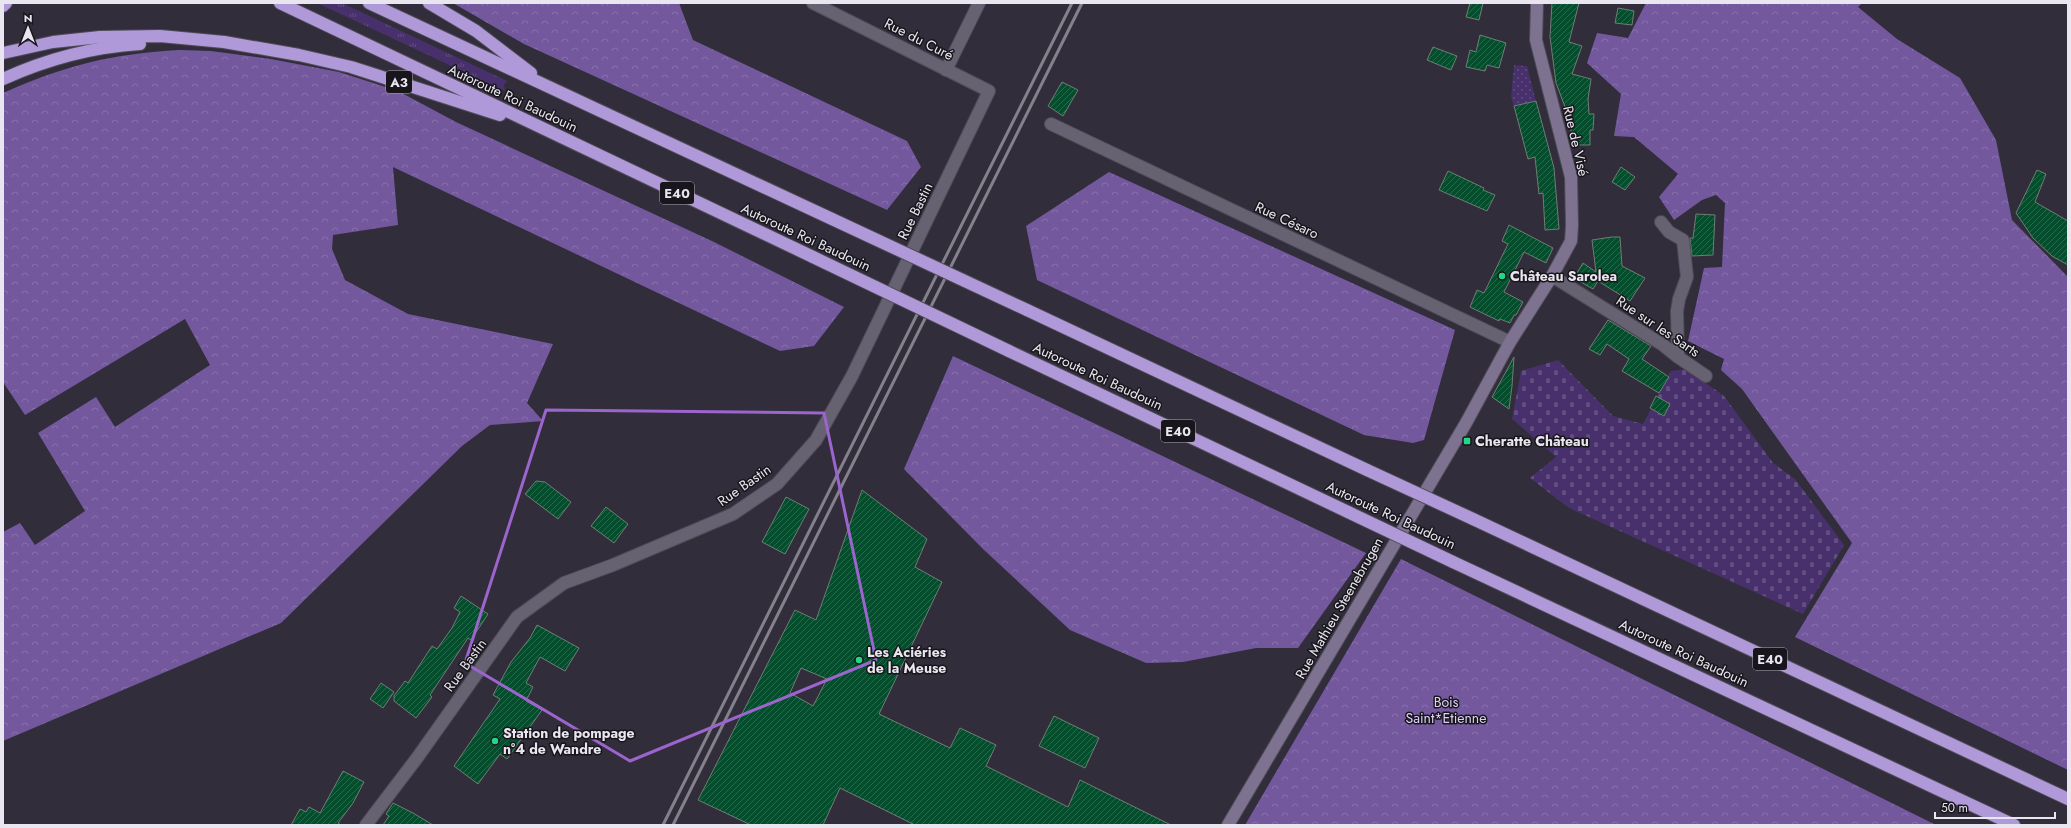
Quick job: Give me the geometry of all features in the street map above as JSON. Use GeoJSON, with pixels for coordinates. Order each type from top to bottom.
{"type":"FeatureCollection","features":[{"type":"Feature","properties":{"kind":"highway"},"geometry":{"type":"LineString","coordinates":[[3,6],[6,3]]}},
{"type":"Feature","properties":{"kind":"highway","name":"Autoroute Roi Baudouin"},"geometry":{"type":"LineString","coordinates":[[280,3],[1453,562],[2014,825]]}},
{"type":"Feature","properties":{"kind":"highway","name":"Autoroute Roi Baudouin"},"geometry":{"type":"LineString","coordinates":[[370,3],[2068,799]]}},
{"type":"Feature","properties":{"kind":"highway"},"geometry":{"type":"LineString","coordinates":[[429,3],[476,31],[551,88]]}},
{"type":"Feature","properties":{"kind":"highway","name":"A3"},"geometry":{"type":"LineString","coordinates":[[3,53],[53,42],[100,38],[160,36],[239,44],[336,63],[377,74],[542,128]]}},
{"type":"Feature","properties":{"kind":"highway","name":"A3"},"geometry":{"type":"LineString","coordinates":[[3,79],[40,64],[92,50],[120,45],[191,40]]}},
{"type":"Feature","properties":{"kind":"street","name":"Rue du Curé"},"geometry":{"type":"LineString","coordinates":[[814,3],[989,92]]}},
{"type":"Feature","properties":{"kind":"street"},"geometry":{"type":"LineString","coordinates":[[946,70],[979,3]]}},
{"type":"Feature","properties":{"kind":"street","name":"Rue de Visé"},"geometry":{"type":"LineString","coordinates":[[1510,342],[1552,276],[1571,241],[1571,177],[1536,40],[1537,3]]}},
{"type":"Feature","properties":{"kind":"street","name":"Rue Bastin"},"geometry":{"type":"LineString","coordinates":[[366,825],[417,758],[517,617],[564,583],[613,565],[733,514],[777,484],[816,440],[852,376],[989,92]]}},
{"type":"Feature","properties":{"kind":"street","name":"Rue Césaro"},"geometry":{"type":"LineString","coordinates":[[1051,124],[1510,342]]}},
{"type":"Feature","properties":{"kind":"street"},"geometry":{"type":"LineString","coordinates":[[1661,222],[1669,232],[1682,240],[1685,257],[1687,277],[1679,298],[1677,311],[1678,357]]}},
{"type":"Feature","properties":{"kind":"street","name":"Rue sur les Sarts"},"geometry":{"type":"LineString","coordinates":[[1552,276],[1663,344],[1678,357],[1706,376]]}},
{"type":"Feature","properties":{"kind":"street","name":"Rue Mathieu Steenebrugen"},"geometry":{"type":"LineString","coordinates":[[1228,825],[1466,423],[1510,342]]}},
{"type":"Feature","properties":{"kind":"highlighted area"},"geometry":{"type":"Polygon","coordinates":[[[546,410],[824,413],[876,660],[630,761],[465,663],[546,410]]]}},
{"type":"Feature","properties":{"kind":"green space"},"geometry":{"type":"Polygon","coordinates":[[[317,3],[342,3],[507,81],[504,85],[505,91],[317,3]]]}},
{"type":"Feature","properties":{"kind":"green space"},"geometry":{"type":"Polygon","coordinates":[[[453,3],[679,3],[693,40],[907,141],[921,167],[887,210],[524,44],[453,3]]]}},
{"type":"Feature","properties":{"kind":"green space"},"geometry":{"type":"Polygon","coordinates":[[[1646,3],[1862,3],[1858,7],[1897,39],[1960,78],[1996,140],[2012,220],[2068,277],[2068,770],[1795,637],[1852,543],[1742,389],[1721,370],[1724,359],[1688,341],[1704,268],[1722,267],[1725,203],[1716,195],[1702,200],[1674,220],[1659,197],[1678,174],[1634,137],[1614,136],[1621,94],[1587,63],[1597,33],[1628,38],[1646,3]]]}},
{"type":"Feature","properties":{"kind":"green space"},"geometry":{"type":"Polygon","coordinates":[[[180,50],[211,51],[271,59],[339,72],[398,91],[456,122],[714,242],[844,307],[814,346],[780,351],[393,167],[398,225],[333,235],[332,249],[345,280],[408,314],[553,344],[527,403],[543,421],[490,425],[462,446],[281,623],[3,741],[3,532],[20,523],[35,545],[85,511],[38,433],[96,397],[115,427],[210,365],[185,319],[25,415],[3,382],[3,93],[48,75],[89,62],[132,54],[180,50]]]}},
{"type":"Feature","properties":{"kind":"green space"},"geometry":{"type":"Polygon","coordinates":[[[1514,65],[1527,66],[1536,101],[1514,106],[1511,97],[1514,65]]]}},
{"type":"Feature","properties":{"kind":"green space"},"geometry":{"type":"Polygon","coordinates":[[[1109,172],[1455,330],[1424,440],[1413,443],[1364,435],[1037,280],[1026,226],[1109,172]]]}},
{"type":"Feature","properties":{"kind":"green space"},"geometry":{"type":"Polygon","coordinates":[[[953,356],[1366,553],[1298,648],[1256,648],[1183,662],[1146,663],[1070,630],[983,549],[904,469],[953,356]]]}},
{"type":"Feature","properties":{"kind":"green space"},"geometry":{"type":"Polygon","coordinates":[[[1558,360],[1613,416],[1643,424],[1671,371],[1686,369],[1724,396],[1773,463],[1795,479],[1844,545],[1803,614],[1569,508],[1530,478],[1556,457],[1512,419],[1521,371],[1558,360]]]}},
{"type":"Feature","properties":{"kind":"green space","name":"Bois Saint*Etienne"},"geometry":{"type":"Polygon","coordinates":[[[1401,559],[1936,825],[1245,825],[1401,559]]]}},
{"type":"Feature","properties":{"kind":"building"},"geometry":{"type":"Polygon","coordinates":[[[1470,3],[1483,3],[1479,20],[1466,17],[1470,3]]]}},
{"type":"Feature","properties":{"kind":"building"},"geometry":{"type":"Polygon","coordinates":[[[1552,3],[1579,3],[1569,42],[1582,46],[1572,74],[1591,79],[1588,99],[1589,114],[1594,114],[1593,130],[1590,130],[1590,145],[1575,145],[1575,134],[1572,135],[1567,112],[1556,83],[1550,37],[1552,3]]]}},
{"type":"Feature","properties":{"kind":"building"},"geometry":{"type":"Polygon","coordinates":[[[1618,8],[1634,11],[1632,25],[1615,23],[1618,8]]]}},
{"type":"Feature","properties":{"kind":"building"},"geometry":{"type":"Polygon","coordinates":[[[1480,35],[1506,43],[1499,68],[1487,65],[1485,71],[1466,67],[1470,50],[1476,52],[1480,35]]]}},
{"type":"Feature","properties":{"kind":"building"},"geometry":{"type":"Polygon","coordinates":[[[1433,47],[1457,56],[1451,70],[1427,60],[1433,47]]]}},
{"type":"Feature","properties":{"kind":"building"},"geometry":{"type":"Polygon","coordinates":[[[1062,82],[1078,90],[1063,116],[1048,106],[1062,82]]]}},
{"type":"Feature","properties":{"kind":"building"},"geometry":{"type":"Polygon","coordinates":[[[1536,101],[1554,168],[1559,229],[1545,230],[1543,193],[1539,194],[1535,157],[1528,159],[1514,106],[1536,101]]]}},
{"type":"Feature","properties":{"kind":"building"},"geometry":{"type":"Polygon","coordinates":[[[1621,167],[1635,177],[1625,190],[1612,182],[1621,167]]]}},
{"type":"Feature","properties":{"kind":"building"},"geometry":{"type":"Polygon","coordinates":[[[2037,170],[2046,174],[2035,202],[2068,221],[2068,265],[2052,256],[2033,238],[2016,213],[2037,170]]]}},
{"type":"Feature","properties":{"kind":"building"},"geometry":{"type":"Polygon","coordinates":[[[1448,171],[1484,188],[1483,190],[1495,195],[1487,211],[1439,190],[1448,171]]]}},
{"type":"Feature","properties":{"kind":"building"},"geometry":{"type":"Polygon","coordinates":[[[1696,214],[1715,215],[1713,255],[1692,256],[1690,238],[1693,238],[1696,214]]]}},
{"type":"Feature","properties":{"kind":"building","name":"Château Sarolea"},"geometry":{"type":"Polygon","coordinates":[[[1509,225],[1553,248],[1546,263],[1524,252],[1504,292],[1523,302],[1510,323],[1500,319],[1499,321],[1470,307],[1477,290],[1484,293],[1508,244],[1502,241],[1509,225]]]}},
{"type":"Feature","properties":{"kind":"building"},"geometry":{"type":"Polygon","coordinates":[[[1620,237],[1622,266],[1645,278],[1630,301],[1598,281],[1593,289],[1574,278],[1583,263],[1596,272],[1592,240],[1620,237]]]}},
{"type":"Feature","properties":{"kind":"building"},"geometry":{"type":"Polygon","coordinates":[[[1608,320],[1651,346],[1642,359],[1669,377],[1659,393],[1622,371],[1629,359],[1607,344],[1600,355],[1589,349],[1608,320]]]}},
{"type":"Feature","properties":{"kind":"building"},"geometry":{"type":"Polygon","coordinates":[[[1514,357],[1512,386],[1509,409],[1492,397],[1514,357]]]}},
{"type":"Feature","properties":{"kind":"building"},"geometry":{"type":"Polygon","coordinates":[[[1656,396],[1670,404],[1664,416],[1650,408],[1656,396]]]}},
{"type":"Feature","properties":{"kind":"building"},"geometry":{"type":"Polygon","coordinates":[[[536,481],[545,482],[571,502],[558,519],[525,494],[536,481]]]}},
{"type":"Feature","properties":{"kind":"building","name":"Les Aciéries de la Meuse"},"geometry":{"type":"Polygon","coordinates":[[[862,490],[927,539],[915,567],[942,582],[879,714],[950,748],[960,728],[996,745],[986,766],[1068,807],[1080,780],[1171,825],[915,825],[840,788],[823,825],[751,825],[698,800],[795,610],[816,620],[862,490]],[[801,668],[790,693],[813,706],[827,679],[801,668]]]}},
{"type":"Feature","properties":{"kind":"building"},"geometry":{"type":"Polygon","coordinates":[[[786,497],[809,509],[785,554],[762,542],[786,497]]]}},
{"type":"Feature","properties":{"kind":"building"},"geometry":{"type":"Polygon","coordinates":[[[606,507],[628,524],[614,543],[591,526],[606,507]]]}},
{"type":"Feature","properties":{"kind":"building"},"geometry":{"type":"Polygon","coordinates":[[[461,596],[488,614],[471,640],[468,638],[430,695],[432,697],[416,718],[394,701],[394,696],[405,681],[408,683],[432,646],[437,649],[452,628],[460,612],[454,608],[461,596]]]}},
{"type":"Feature","properties":{"kind":"building"},"geometry":{"type":"Polygon","coordinates":[[[537,625],[579,648],[565,671],[540,657],[526,683],[533,687],[526,701],[542,710],[507,759],[500,754],[478,784],[454,766],[500,699],[493,695],[511,662],[530,638],[537,625]]]}},
{"type":"Feature","properties":{"kind":"building"},"geometry":{"type":"Polygon","coordinates":[[[381,683],[394,692],[383,708],[370,699],[381,683]]]}},
{"type":"Feature","properties":{"kind":"building"},"geometry":{"type":"Polygon","coordinates":[[[1054,716],[1099,738],[1085,768],[1039,746],[1054,716]]]}},
{"type":"Feature","properties":{"kind":"building"},"geometry":{"type":"Polygon","coordinates":[[[343,771],[364,782],[353,803],[338,823],[341,825],[291,825],[300,809],[306,812],[309,807],[320,813],[343,771]]]}},
{"type":"Feature","properties":{"kind":"building"},"geometry":{"type":"Polygon","coordinates":[[[393,803],[433,825],[383,825],[389,816],[386,814],[393,803]]]}},
{"type":"Feature","properties":{"kind":"railway"},"geometry":{"type":"LineString","coordinates":[[663,825],[1072,3]]}},
{"type":"Feature","properties":{"kind":"railway"},"geometry":{"type":"LineString","coordinates":[[673,825],[1082,3]]}},
{"type":"Feature","properties":{"kind":"place","name":"Château Sarolea"},"geometry":{"type":"Point","coordinates":[1502,276]}},
{"type":"Feature","properties":{"kind":"place","name":"Cheratte Château"},"geometry":{"type":"Point","coordinates":[1467,441]}},
{"type":"Feature","properties":{"kind":"place","name":"Les Aciéries de la Meuse"},"geometry":{"type":"Point","coordinates":[859,660]}},
{"type":"Feature","properties":{"kind":"place","name":"Station de pompage n°4 de Wandre"},"geometry":{"type":"Point","coordinates":[495,741]}}]}
